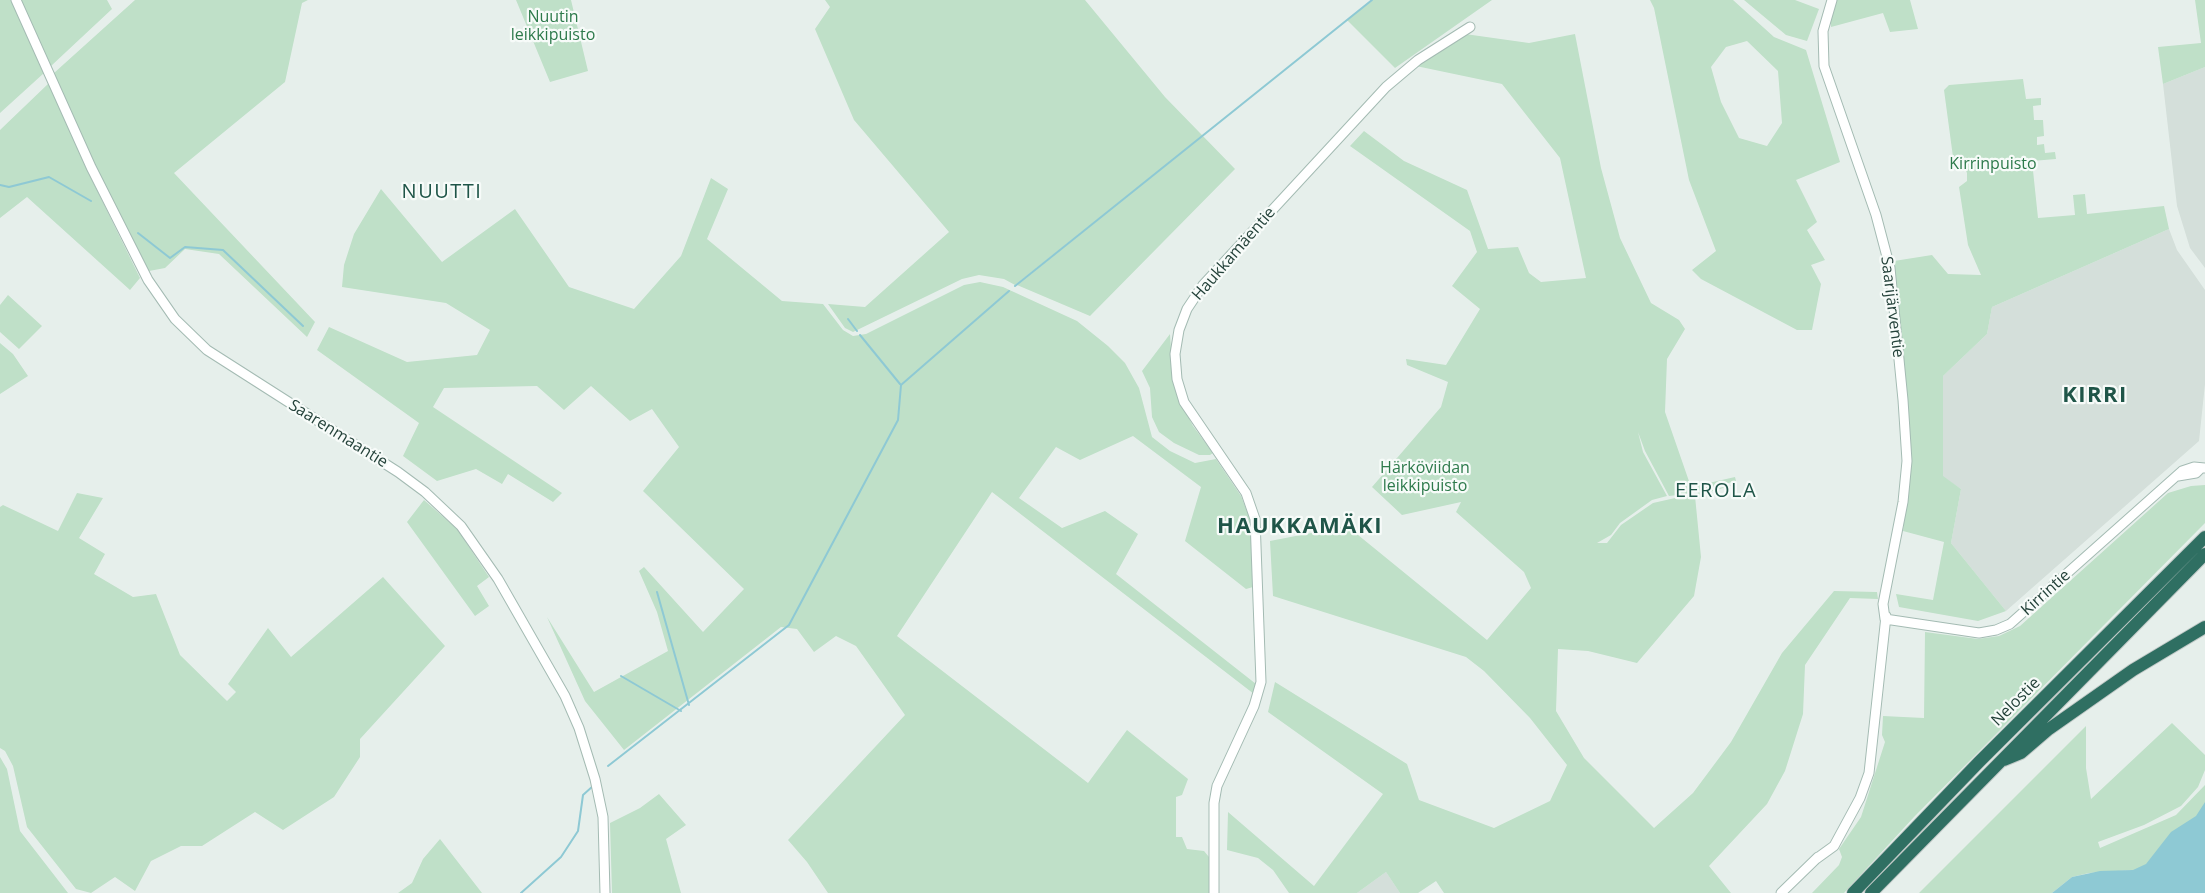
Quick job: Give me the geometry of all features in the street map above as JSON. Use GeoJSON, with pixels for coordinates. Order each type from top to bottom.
{"type":"FeatureCollection","features":[{"type":"Feature","properties":{"kind":"highway","name":"Nelostie"},"geometry":{"type":"LineString","coordinates":[[1853,893],[1970,770],[2205,537]]}},
{"type":"Feature","properties":{"kind":"highway","name":"Nelostie"},"geometry":{"type":"LineString","coordinates":[[1871,893],[1997,762],[2205,554]]}},
{"type":"Feature","properties":{"kind":"highway"},"geometry":{"type":"LineString","coordinates":[[1997,762],[2021,753],[2099,693],[2205,627]]}},
{"type":"Feature","properties":{"kind":"street","name":"Saarenmaantie"},"geometry":{"type":"LineString","coordinates":[[16,0],[111,207],[148,280],[175,319],[207,350],[398,471],[425,492],[461,526],[498,579],[565,696],[579,728],[595,778],[603,817],[605,893]]}},
{"type":"Feature","properties":{"kind":"street","name":"Saarijärventie"},"geometry":{"type":"LineString","coordinates":[[1781,893],[1834,846],[1860,798],[1869,773],[1885,620],[1889,604],[1887,587],[1907,461],[1890,268],[1824,66],[1823,31],[1832,0]]}},
{"type":"Feature","properties":{"kind":"street","name":"Haukkamäentie"},"geometry":{"type":"LineString","coordinates":[[1214,893],[1214,803],[1217,786],[1254,706],[1261,682],[1255,519],[1246,493],[1184,402],[1177,379],[1175,354],[1179,330],[1187,309],[1203,285],[1386,87],[1418,60],[1470,27]]}},
{"type":"Feature","properties":{"kind":"street","name":"Kirrintie"},"geometry":{"type":"LineString","coordinates":[[1885,620],[1979,633],[1996,630],[2010,624],[2178,476],[2187,469],[2203,469]]}},
{"type":"Feature","properties":{"kind":"shaded area"},"geometry":{"type":"Polygon","coordinates":[[[2205,67],[2205,268],[2190,248],[2177,206],[2163,84],[2205,67]]]}},
{"type":"Feature","properties":{"kind":"shaded area"},"geometry":{"type":"Polygon","coordinates":[[[2169,229],[2177,250],[2205,290],[2205,384],[2199,441],[2006,611],[1951,543],[1961,489],[1943,477],[1943,376],[1987,334],[1992,307],[2169,229]]]}},
{"type":"Feature","properties":{"kind":"shaded area"},"geometry":{"type":"Polygon","coordinates":[[[1386,872],[1400,893],[1357,893],[1386,872]]]}},
{"type":"Feature","properties":{"kind":"green space"},"geometry":{"type":"Polygon","coordinates":[[[0,0],[12,0],[44,73],[0,113],[0,0]]]}},
{"type":"Feature","properties":{"kind":"green space"},"geometry":{"type":"Polygon","coordinates":[[[21,0],[107,0],[112,9],[51,66],[21,0]]]}},
{"type":"Feature","properties":{"kind":"green space"},"geometry":{"type":"Polygon","coordinates":[[[135,0],[308,0],[302,3],[285,82],[174,173],[315,322],[307,337],[219,254],[185,249],[165,268],[149,271],[95,166],[54,73],[135,0]]]}},
{"type":"Feature","properties":{"kind":"green space","name":"Nuutin leikkipuisto"},"geometry":{"type":"Polygon","coordinates":[[[516,0],[571,0],[588,71],[550,82],[516,0]]]}},
{"type":"Feature","properties":{"kind":"green space"},"geometry":{"type":"Polygon","coordinates":[[[825,0],[1085,0],[1165,97],[1235,169],[1090,316],[1017,285],[1197,140],[1015,285],[1004,279],[979,275],[962,279],[853,332],[845,328],[828,304],[865,307],[949,232],[854,120],[815,29],[830,7],[825,0]]]}},
{"type":"Feature","properties":{"kind":"green space"},"geometry":{"type":"Polygon","coordinates":[[[1373,0],[1492,0],[1395,68],[1347,20],[1373,0]]]}},
{"type":"Feature","properties":{"kind":"green space"},"geometry":{"type":"Polygon","coordinates":[[[1650,0],[1733,0],[1774,37],[1806,50],[1840,162],[1796,180],[1817,222],[1807,230],[1825,260],[1811,265],[1821,284],[1812,330],[1797,330],[1701,279],[1692,270],[1716,251],[1689,180],[1654,8],[1650,0]],[[1747,41],[1726,47],[1711,67],[1721,102],[1739,138],[1767,146],[1782,123],[1778,71],[1747,41]]]}},
{"type":"Feature","properties":{"kind":"green space"},"geometry":{"type":"Polygon","coordinates":[[[1744,0],[1795,0],[1819,9],[1807,41],[1786,35],[1744,0]]]}},
{"type":"Feature","properties":{"kind":"green space"},"geometry":{"type":"Polygon","coordinates":[[[1836,0],[1910,0],[1918,29],[1890,32],[1883,13],[1831,27],[1831,13],[1836,0]]]}},
{"type":"Feature","properties":{"kind":"green space"},"geometry":{"type":"Polygon","coordinates":[[[2195,0],[2205,0],[2205,67],[2163,84],[2158,47],[2201,43],[2195,0]]]}},
{"type":"Feature","properties":{"kind":"green space","name":"Härköviidan leikkipuisto"},"geometry":{"type":"Polygon","coordinates":[[[1465,34],[1529,43],[1575,34],[1601,168],[1620,238],[1651,303],[1679,320],[1685,329],[1667,359],[1665,412],[1691,487],[1735,477],[1736,481],[1669,496],[1645,451],[1638,432],[1643,452],[1667,496],[1652,500],[1620,523],[1611,535],[1597,543],[1607,543],[1621,525],[1653,503],[1737,484],[1695,496],[1701,557],[1694,596],[1637,663],[1588,651],[1558,649],[1556,711],[1584,758],[1654,828],[1693,793],[1731,742],[1782,653],[1834,591],[1877,592],[1878,599],[1850,598],[1805,665],[1803,714],[1785,771],[1767,804],[1709,866],[1731,893],[1444,893],[1436,881],[1418,893],[1400,893],[1386,872],[1357,893],[1289,893],[1273,870],[1258,858],[1227,850],[1228,812],[1314,886],[1383,794],[1268,712],[1275,682],[1407,764],[1419,800],[1494,828],[1550,801],[1567,765],[1530,718],[1484,671],[1466,657],[1273,596],[1270,541],[1347,526],[1487,640],[1531,588],[1524,572],[1456,512],[1461,502],[1402,515],[1372,487],[1441,407],[1448,382],[1407,365],[1406,359],[1446,365],[1480,309],[1452,286],[1477,252],[1470,231],[1350,146],[1364,131],[1404,161],[1467,190],[1488,249],[1518,247],[1529,273],[1541,282],[1586,278],[1560,158],[1502,84],[1416,66],[1465,34]]]}},
{"type":"Feature","properties":{"kind":"green space","name":"Kirrinpuisto"},"geometry":{"type":"Polygon","coordinates":[[[2023,79],[2026,99],[2041,98],[2041,105],[2033,106],[2034,120],[2043,120],[2044,136],[2037,137],[2037,145],[2044,144],[2045,153],[2055,152],[2056,159],[2032,161],[2038,218],[2075,215],[2073,195],[2085,194],[2087,214],[2164,206],[2169,229],[1992,307],[1987,334],[1943,376],[1943,476],[1961,489],[1951,543],[2006,611],[1978,621],[1899,607],[1896,594],[1933,600],[1944,542],[1903,531],[1912,461],[1894,261],[1932,255],[1948,274],[1981,275],[1968,245],[1959,187],[1967,181],[1967,173],[1961,160],[1953,157],[1944,90],[1949,85],[2023,79]]]}},
{"type":"Feature","properties":{"kind":"green space"},"geometry":{"type":"Polygon","coordinates":[[[49,83],[86,168],[140,278],[130,290],[27,197],[0,218],[0,130],[49,83]]]}},
{"type":"Feature","properties":{"kind":"green space"},"geometry":{"type":"Polygon","coordinates":[[[711,178],[728,189],[707,239],[782,301],[823,304],[843,330],[853,336],[866,334],[964,285],[980,282],[1003,287],[1077,321],[1125,363],[1139,388],[1152,437],[1170,451],[1195,463],[1216,459],[1241,496],[1250,519],[1253,587],[1246,589],[1185,541],[1201,487],[1133,436],[1080,460],[1056,447],[1019,498],[1062,528],[1105,511],[1138,534],[1116,574],[1256,684],[1254,694],[992,492],[897,636],[1088,783],[1127,730],[1188,779],[1182,795],[1176,797],[1176,837],[1182,837],[1187,849],[1204,851],[1209,857],[1209,893],[828,893],[807,862],[788,840],[905,715],[856,646],[836,636],[814,652],[797,629],[781,627],[624,750],[585,701],[547,617],[594,692],[668,651],[657,612],[639,571],[644,567],[703,632],[744,589],[643,491],[679,447],[652,409],[630,421],[591,386],[564,410],[537,386],[444,388],[433,407],[562,493],[553,502],[508,474],[502,484],[476,469],[437,481],[403,456],[419,423],[317,350],[329,327],[407,362],[477,355],[490,330],[446,303],[342,287],[344,265],[354,234],[381,189],[442,262],[515,209],[569,287],[634,309],[681,256],[711,178]]]}},
{"type":"Feature","properties":{"kind":"green space"},"geometry":{"type":"Polygon","coordinates":[[[8,295],[42,326],[19,349],[0,332],[0,305],[8,295]]]}},
{"type":"Feature","properties":{"kind":"green space"},"geometry":{"type":"Polygon","coordinates":[[[1170,334],[1173,379],[1181,403],[1193,426],[1213,453],[1210,455],[1199,455],[1174,443],[1159,432],[1152,417],[1150,388],[1142,371],[1170,334]]]}},
{"type":"Feature","properties":{"kind":"green space"},"geometry":{"type":"Polygon","coordinates":[[[0,343],[13,354],[28,376],[0,394],[0,343]]]}},
{"type":"Feature","properties":{"kind":"green space"},"geometry":{"type":"Polygon","coordinates":[[[2205,485],[2205,523],[1914,817],[1844,893],[1812,893],[1839,865],[1842,857],[1839,849],[1861,817],[1885,742],[1882,735],[1883,716],[1924,718],[1925,632],[1978,639],[1999,636],[2020,626],[2168,493],[2191,486],[2205,485]]]}},
{"type":"Feature","properties":{"kind":"green space"},"geometry":{"type":"Polygon","coordinates":[[[77,493],[103,498],[79,538],[105,554],[94,574],[133,597],[156,594],[180,655],[227,701],[236,692],[228,684],[268,628],[291,657],[383,577],[445,646],[360,739],[360,757],[334,797],[283,830],[255,812],[202,846],[181,846],[151,861],[135,891],[115,877],[91,893],[76,889],[27,827],[13,766],[5,751],[0,748],[0,507],[3,505],[58,531],[77,493]]]}},
{"type":"Feature","properties":{"kind":"green space"},"geometry":{"type":"Polygon","coordinates":[[[424,500],[457,529],[489,577],[477,586],[489,606],[475,616],[407,522],[424,500]]]}},
{"type":"Feature","properties":{"kind":"green space"},"geometry":{"type":"Polygon","coordinates":[[[2172,723],[2205,755],[2205,770],[2198,787],[2181,806],[2144,825],[2098,842],[2100,848],[2176,815],[2205,785],[2205,834],[2134,873],[2133,870],[2089,873],[2072,877],[2052,893],[1919,893],[2086,726],[2086,768],[2091,799],[2172,723]]]}},
{"type":"Feature","properties":{"kind":"green space"},"geometry":{"type":"Polygon","coordinates":[[[0,757],[7,769],[20,831],[68,893],[0,893],[0,757]]]}},
{"type":"Feature","properties":{"kind":"green space"},"geometry":{"type":"Polygon","coordinates":[[[659,794],[686,825],[666,839],[681,893],[612,893],[610,823],[640,808],[659,794]]]}},
{"type":"Feature","properties":{"kind":"green space"},"geometry":{"type":"Polygon","coordinates":[[[440,839],[482,893],[398,893],[412,883],[423,859],[440,839]]]}},
{"type":"Feature","properties":{"kind":"water"},"geometry":{"type":"Polygon","coordinates":[[[2205,802],[2205,893],[2052,893],[2072,877],[2100,871],[2133,870],[2146,864],[2171,832],[2196,816],[2205,802]]]}},
{"type":"Feature","properties":{"kind":"waterway"},"geometry":{"type":"LineString","coordinates":[[1015,286],[1372,0]]}},
{"type":"Feature","properties":{"kind":"waterway"},"geometry":{"type":"LineString","coordinates":[[0,185],[9,187],[49,177],[91,201]]}},
{"type":"Feature","properties":{"kind":"waterway"},"geometry":{"type":"LineString","coordinates":[[138,233],[170,258],[185,247],[223,250],[303,326]]}},
{"type":"Feature","properties":{"kind":"waterway"},"geometry":{"type":"LineString","coordinates":[[608,766],[789,625],[898,420],[901,385],[1009,291]]}},
{"type":"Feature","properties":{"kind":"waterway"},"geometry":{"type":"LineString","coordinates":[[848,319],[857,331]]}},
{"type":"Feature","properties":{"kind":"waterway"},"geometry":{"type":"LineString","coordinates":[[860,335],[900,384]]}},
{"type":"Feature","properties":{"kind":"waterway"},"geometry":{"type":"LineString","coordinates":[[657,592],[689,705]]}},
{"type":"Feature","properties":{"kind":"waterway"},"geometry":{"type":"LineString","coordinates":[[621,676],[681,711]]}},
{"type":"Feature","properties":{"kind":"waterway"},"geometry":{"type":"LineString","coordinates":[[521,893],[561,857],[578,831],[583,795],[593,786]]}},
{"type":"Feature","properties":{"kind":"district","name":"NUUTTI"},"geometry":{"type":"Point","coordinates":[442,192]}},
{"type":"Feature","properties":{"kind":"district","name":"KIRRI"},"geometry":{"type":"Point","coordinates":[2095,396]}},
{"type":"Feature","properties":{"kind":"district","name":"EEROLA"},"geometry":{"type":"Point","coordinates":[1716,491]}},
{"type":"Feature","properties":{"kind":"district","name":"HAUKKAMÄKI"},"geometry":{"type":"Point","coordinates":[1300,527]}}]}
